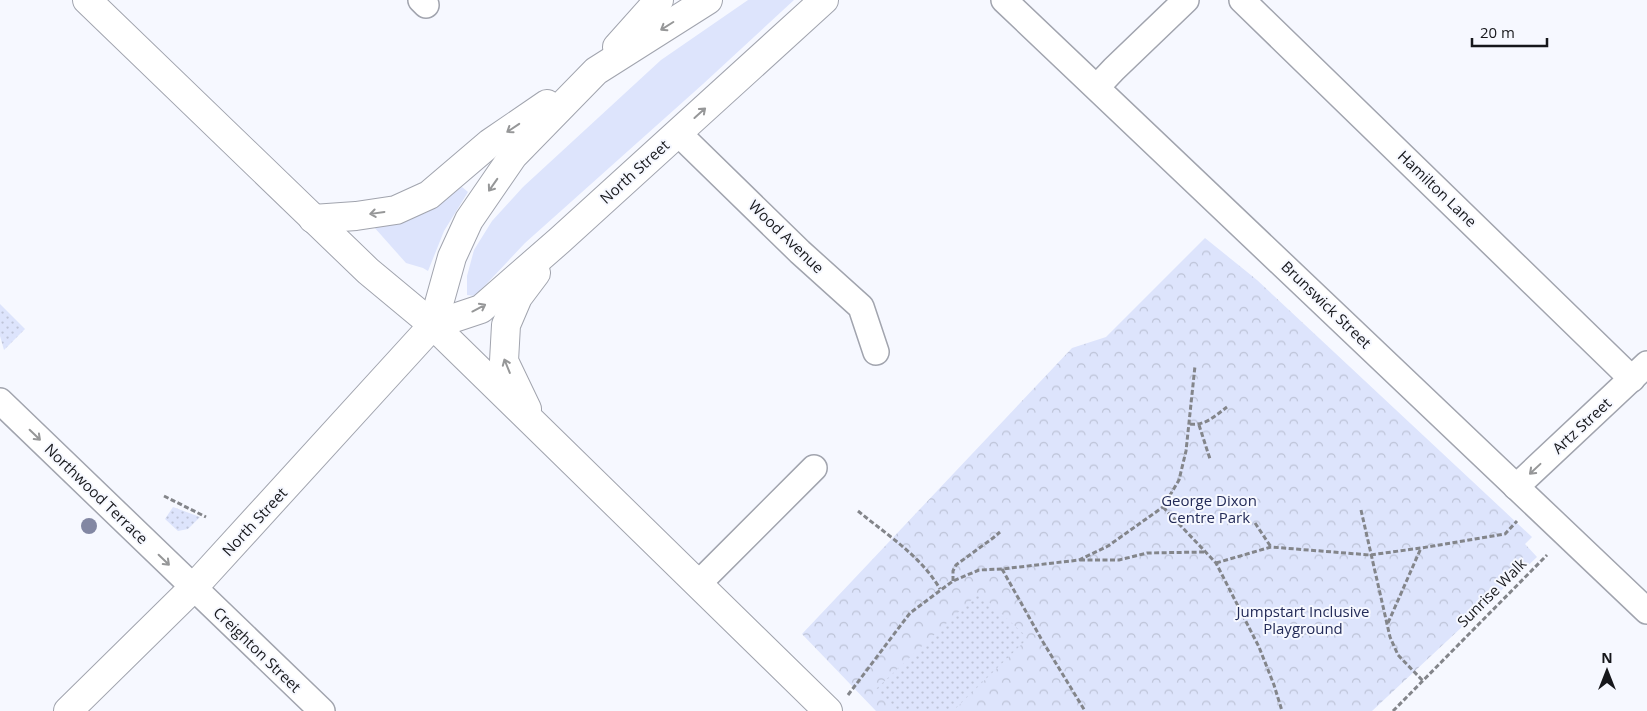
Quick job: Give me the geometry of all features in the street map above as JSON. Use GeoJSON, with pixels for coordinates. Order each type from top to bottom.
{"type":"FeatureCollection","features":[{"type":"Feature","properties":{"kind":"main road"},"geometry":{"type":"LineString","coordinates":[[87,0],[368,271],[433,325],[698,584],[838,703]]}},
{"type":"Feature","properties":{"kind":"main road"},"geometry":{"type":"LineString","coordinates":[[313,219],[356,216],[396,210],[429,195],[490,143],[596,71],[659,0]]}},
{"type":"Feature","properties":{"kind":"main road","name":"North Street"},"geometry":{"type":"LineString","coordinates":[[68,711],[193,588],[433,325],[452,257],[469,220],[513,156],[596,71],[708,0]]}},
{"type":"Feature","properties":{"kind":"main road","name":"North Street"},"geometry":{"type":"LineString","coordinates":[[433,325],[480,309],[560,240],[824,0]]}},
{"type":"Feature","properties":{"kind":"main road"},"geometry":{"type":"LineString","coordinates":[[536,426],[504,361],[506,325],[518,297],[560,240]]}},
{"type":"Feature","properties":{"kind":"street","name":"Brunswick Street"},"geometry":{"type":"LineString","coordinates":[[1004,0],[1647,611]]}},
{"type":"Feature","properties":{"kind":"street"},"geometry":{"type":"LineString","coordinates":[[1097,87],[1186,0]]}},
{"type":"Feature","properties":{"kind":"street","name":"Hamilton Lane"},"geometry":{"type":"LineString","coordinates":[[1242,0],[1640,371]]}},
{"type":"Feature","properties":{"kind":"street","name":"Wood Avenue"},"geometry":{"type":"LineString","coordinates":[[678,133],[800,252],[861,307],[876,352]]}},
{"type":"Feature","properties":{"kind":"street","name":"Artz Street"},"geometry":{"type":"LineString","coordinates":[[1516,487],[1640,371]]}},
{"type":"Feature","properties":{"kind":"street","name":"Northwood Terrace"},"geometry":{"type":"LineString","coordinates":[[0,401],[193,588]]}},
{"type":"Feature","properties":{"kind":"street"},"geometry":{"type":"LineString","coordinates":[[698,584],[814,468]]}},
{"type":"Feature","properties":{"kind":"street","name":"Creighton Street"},"geometry":{"type":"LineString","coordinates":[[193,588],[322,711]]}},
{"type":"Feature","properties":{"kind":"path"},"geometry":{"type":"LineString","coordinates":[[1080,560],[1108,546],[1163,506],[1180,480],[1190,424],[1195,366]]}},
{"type":"Feature","properties":{"kind":"path"},"geometry":{"type":"LineString","coordinates":[[1190,424],[1199,425],[1227,407]]}},
{"type":"Feature","properties":{"kind":"path"},"geometry":{"type":"LineString","coordinates":[[1199,425],[1210,459]]}},
{"type":"Feature","properties":{"kind":"path"},"geometry":{"type":"LineString","coordinates":[[164,496],[206,517]]}},
{"type":"Feature","properties":{"kind":"path"},"geometry":{"type":"LineString","coordinates":[[1163,506],[1216,563],[1259,647],[1282,711]]}},
{"type":"Feature","properties":{"kind":"path"},"geometry":{"type":"LineString","coordinates":[[1361,510],[1390,637],[1398,656],[1422,681]]}},
{"type":"Feature","properties":{"kind":"path"},"geometry":{"type":"LineString","coordinates":[[858,511],[917,560],[931,574],[940,589]]}},
{"type":"Feature","properties":{"kind":"path"},"geometry":{"type":"LineString","coordinates":[[1216,563],[1271,547],[1370,555],[1421,548],[1505,534],[1520,517]]}},
{"type":"Feature","properties":{"kind":"path"},"geometry":{"type":"LineString","coordinates":[[1255,523],[1271,547]]}},
{"type":"Feature","properties":{"kind":"path"},"geometry":{"type":"LineString","coordinates":[[953,581],[953,571],[956,565],[1000,532]]}},
{"type":"Feature","properties":{"kind":"path"},"geometry":{"type":"LineString","coordinates":[[1388,624],[1421,548]]}},
{"type":"Feature","properties":{"kind":"path"},"geometry":{"type":"LineString","coordinates":[[838,703],[910,613],[940,589],[979,570],[1080,560],[1119,560],[1147,553],[1204,552]]}},
{"type":"Feature","properties":{"kind":"path","name":"Sunrise Walk"},"geometry":{"type":"LineString","coordinates":[[1393,711],[1547,555]]}},
{"type":"Feature","properties":{"kind":"path"},"geometry":{"type":"LineString","coordinates":[[1002,569],[1085,711]]}},
{"type":"Feature","properties":{"kind":"green space"},"geometry":{"type":"Polygon","coordinates":[[[748,0],[794,0],[525,243],[475,296],[467,295],[467,276],[474,250],[492,221],[523,187],[661,60],[748,0]]]}},
{"type":"Feature","properties":{"kind":"green space"},"geometry":{"type":"Polygon","coordinates":[[[462,187],[468,192],[444,231],[428,271],[406,263],[374,227],[397,223],[428,212],[462,187]]]}},
{"type":"Feature","properties":{"kind":"green space","name":"George Dixon Centre Park"},"geometry":{"type":"Polygon","coordinates":[[[1205,238],[1257,280],[1532,537],[1525,544],[1537,557],[1372,711],[876,711],[802,634],[1072,348],[1106,337],[1205,238]]]}},
{"type":"Feature","properties":{"kind":"green space"},"geometry":{"type":"Polygon","coordinates":[[[0,304],[25,329],[4,350],[0,336],[0,304]]]}},
{"type":"Feature","properties":{"kind":"green space"},"geometry":{"type":"Polygon","coordinates":[[[173,507],[200,517],[188,529],[178,531],[165,519],[173,507]]]}},
{"type":"Feature","properties":{"kind":"green space"},"geometry":{"type":"Polygon","coordinates":[[[979,593],[1028,638],[953,711],[899,711],[876,689],[979,593]]]}},
{"type":"Feature","properties":{"kind":"park label","name":"Jumpstart Inclusive Playground"},"geometry":{"type":"Point","coordinates":[1303,620]}}]}
